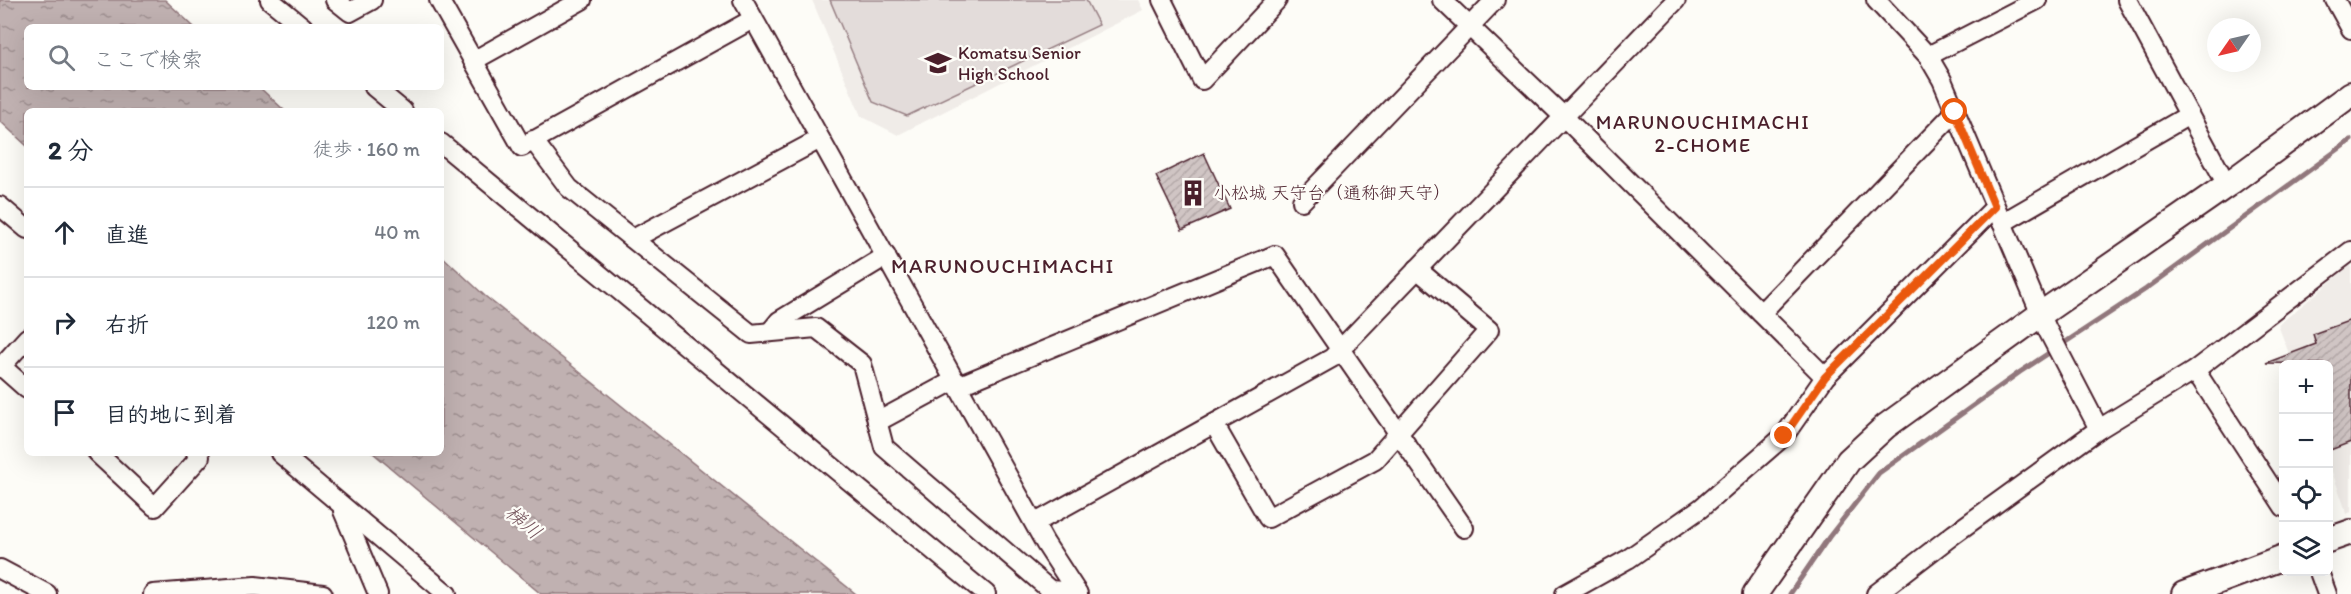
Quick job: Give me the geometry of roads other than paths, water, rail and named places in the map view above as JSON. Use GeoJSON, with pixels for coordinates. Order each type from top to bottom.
{"type":"FeatureCollection","features":[{"type":"Feature","properties":{"kind":"street"},"geometry":{"type":"LineString","coordinates":[[270,0],[299,24]]}},
{"type":"Feature","properties":{"kind":"street"},"geometry":{"type":"LineString","coordinates":[[335,0],[350,12],[372,0]]}},
{"type":"Feature","properties":{"kind":"street"},"geometry":{"type":"LineString","coordinates":[[439,0],[522,147],[753,19]]}},
{"type":"Feature","properties":{"kind":"street"},"geometry":{"type":"LineString","coordinates":[[473,61],[582,0]]}},
{"type":"Feature","properties":{"kind":"street"},"geometry":{"type":"LineString","coordinates":[[743,0],[1035,523],[1078,593]]}},
{"type":"Feature","properties":{"kind":"street"},"geometry":{"type":"LineString","coordinates":[[1162,0],[1202,80],[1277,0]]}},
{"type":"Feature","properties":{"kind":"street"},"geometry":{"type":"LineString","coordinates":[[1442,0],[1563,116],[1825,377]]}},
{"type":"Feature","properties":{"kind":"street"},"geometry":{"type":"LineString","coordinates":[[1302,201],[1495,0]]}},
{"type":"Feature","properties":{"kind":"street"},"geometry":{"type":"LineString","coordinates":[[1035,523],[1332,358],[1676,0]]}},
{"type":"Feature","properties":{"kind":"street"},"geometry":{"type":"LineString","coordinates":[[1876,0],[1928,56],[1942,80],[2044,322],[2099,429]]}},
{"type":"Feature","properties":{"kind":"street"},"geometry":{"type":"LineString","coordinates":[[1928,56],[2037,0]]}},
{"type":"Feature","properties":{"kind":"street"},"geometry":{"type":"LineString","coordinates":[[2127,0],[2227,185]]}},
{"type":"Feature","properties":{"kind":"street"},"geometry":{"type":"LineString","coordinates":[[2336,0],[2351,29]]}},
{"type":"Feature","properties":{"kind":"street"},"geometry":{"type":"LineString","coordinates":[[378,90],[399,108]]}},
{"type":"Feature","properties":{"kind":"street"},"geometry":{"type":"LineString","coordinates":[[1755,594],[1849,460],[1886,426],[2044,322],[2351,94]]}},
{"type":"Feature","properties":{"kind":"street"},"geometry":{"type":"LineString","coordinates":[[1761,313],[1955,112]]}},
{"type":"Feature","properties":{"kind":"street"},"geometry":{"type":"LineString","coordinates":[[1565,594],[1628,559],[1701,508],[1784,436],[1825,377],[1999,215],[2190,116]]}},
{"type":"Feature","properties":{"kind":"street"},"geometry":{"type":"LineString","coordinates":[[633,239],[820,139]]}},
{"type":"Feature","properties":{"kind":"street"},"geometry":{"type":"LineString","coordinates":[[533,140],[569,188],[751,334],[816,328],[862,364],[884,447],[1050,590],[1078,593]]}},
{"type":"Feature","properties":{"kind":"street"},"geometry":{"type":"LineString","coordinates":[[444,145],[986,594]]}},
{"type":"Feature","properties":{"kind":"street"},"geometry":{"type":"LineString","coordinates":[[0,206],[24,226]]}},
{"type":"Feature","properties":{"kind":"street"},"geometry":{"type":"LineString","coordinates":[[1876,594],[1954,534],[2099,429],[2195,370],[2351,250]]}},
{"type":"Feature","properties":{"kind":"street"},"geometry":{"type":"LineString","coordinates":[[877,422],[957,383],[1275,255],[1464,528]]}},
{"type":"Feature","properties":{"kind":"street"},"geometry":{"type":"LineString","coordinates":[[770,332],[779,321],[886,256]]}},
{"type":"Feature","properties":{"kind":"street"},"geometry":{"type":"LineString","coordinates":[[1214,423],[1268,518],[1375,460],[1489,330],[1417,269]]}},
{"type":"Feature","properties":{"kind":"street"},"geometry":{"type":"LineString","coordinates":[[24,341],[1,367],[24,386]]}},
{"type":"Feature","properties":{"kind":"street"},"geometry":{"type":"LineString","coordinates":[[2195,370],[2279,501]]}},
{"type":"Feature","properties":{"kind":"street"},"geometry":{"type":"LineString","coordinates":[[100,456],[155,507],[199,456]]}},
{"type":"Feature","properties":{"kind":"street"},"geometry":{"type":"LineString","coordinates":[[283,456],[447,594]]}},
{"type":"Feature","properties":{"kind":"street"},"geometry":{"type":"LineString","coordinates":[[341,506],[378,594]]}},
{"type":"Feature","properties":{"kind":"street"},"geometry":{"type":"LineString","coordinates":[[2333,538],[2351,532]]}},
{"type":"Feature","properties":{"kind":"street"},"geometry":{"type":"LineString","coordinates":[[2184,594],[2279,558]]}},
{"type":"Feature","properties":{"kind":"street"},"geometry":{"type":"LineString","coordinates":[[0,569],[39,592]]}},
{"type":"Feature","properties":{"kind":"street"},"geometry":{"type":"LineString","coordinates":[[2320,576],[2327,594]]}},
{"type":"Feature","properties":{"kind":"street"},"geometry":{"type":"LineString","coordinates":[[153,594],[255,586],[323,594]]}},
{"type":"Feature","properties":{"kind":"water"},"geometry":{"type":"Polygon","coordinates":[[[0,0],[165,0],[191,24],[24,24],[24,90],[262,90],[282,108],[24,108],[24,143],[0,121],[0,0]]]}},
{"type":"Feature","properties":{"kind":"water","name":"梯川"},"geometry":{"type":"Polygon","coordinates":[[[444,258],[485,296],[856,594],[541,594],[377,456],[444,456],[444,258]]]}},
{"type":"Feature","properties":{"kind":"waterway"},"geometry":{"type":"LineString","coordinates":[[1790,594],[1829,537],[1879,473],[2020,372],[2146,289],[2351,140]]}},
{"type":"Feature","properties":{"kind":"place","name":"Komatsu Senior High School"},"geometry":{"type":"Point","coordinates":[938,63]}},
{"type":"Feature","properties":{"kind":"place","name":"小松城 天守台（通称御天守）"},"geometry":{"type":"Point","coordinates":[1193,193]}},
{"type":"Feature","properties":{"kind":"district","name":"MARUNOUCHIMACHI 2-CHOME"},"geometry":{"type":"Point","coordinates":[1703,134]}},
{"type":"Feature","properties":{"kind":"district","name":"MARUNOUCHIMACHI"},"geometry":{"type":"Point","coordinates":[1003,266]}}]}
